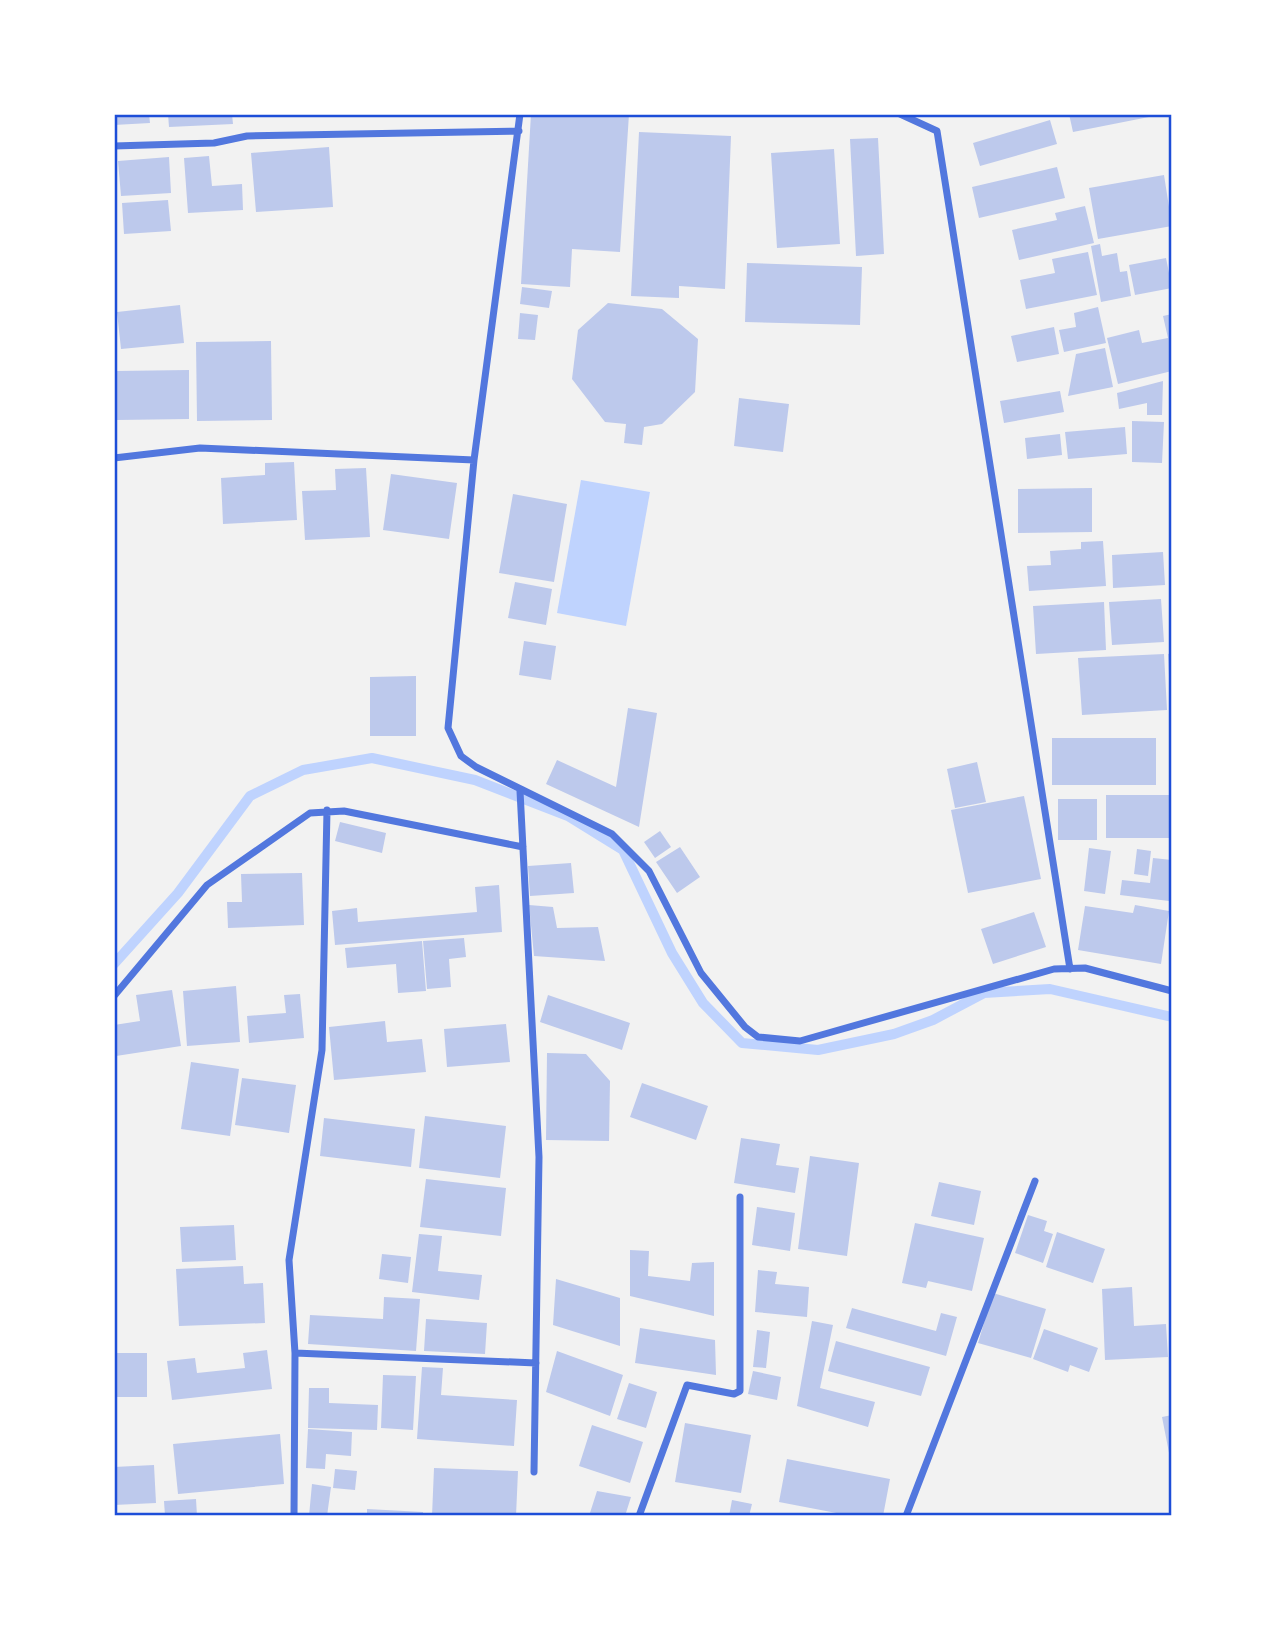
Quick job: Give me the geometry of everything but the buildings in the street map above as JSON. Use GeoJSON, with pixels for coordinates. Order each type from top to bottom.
{"type":"FeatureCollection","features":[{"type":"Feature","properties":{"kind":"street"},"geometry":{"type":"LineString","coordinates":[[520,114],[474,460],[448,728],[461,756],[520,791],[612,834],[649,871],[701,973],[745,1027],[758,1037],[800,1041],[1054,969],[1085,968],[1172,991]]}},
{"type":"Feature","properties":{"kind":"street"},"geometry":{"type":"LineString","coordinates":[[900,114],[937,131],[1070,968]]}},
{"type":"Feature","properties":{"kind":"street"},"geometry":{"type":"LineString","coordinates":[[114,146],[214,143],[247,136],[519,131]]}},
{"type":"Feature","properties":{"kind":"street"},"geometry":{"type":"LineString","coordinates":[[114,458],[200,448],[474,460]]}},
{"type":"Feature","properties":{"kind":"street"},"geometry":{"type":"LineString","coordinates":[[520,791],[539,1157],[534,1472]]}},
{"type":"Feature","properties":{"kind":"street"},"geometry":{"type":"LineString","coordinates":[[294,1516],[295,1353],[289,1261],[323,1050],[327,810]]}},
{"type":"Feature","properties":{"kind":"street"},"geometry":{"type":"LineString","coordinates":[[114,996],[207,885],[310,813],[344,811],[523,847]]}},
{"type":"Feature","properties":{"kind":"street"},"geometry":{"type":"LineString","coordinates":[[906,1516],[1035,1181]]}},
{"type":"Feature","properties":{"kind":"street"},"geometry":{"type":"LineString","coordinates":[[639,1516],[687,1385],[734,1394],[740,1391],[740,1197]]}},
{"type":"Feature","properties":{"kind":"street"},"geometry":{"type":"LineString","coordinates":[[295,1353],[536,1363]]}},
{"type":"Feature","properties":{"kind":"water"},"geometry":{"type":"Polygon","coordinates":[[[581,480],[650,492],[626,626],[557,613],[581,480]]]}},
{"type":"Feature","properties":{"kind":"waterway"},"geometry":{"type":"LineString","coordinates":[[114,964],[178,893],[250,796],[303,770],[372,758],[475,780],[568,816],[623,850],[672,953],[703,1003],[742,1043],[818,1050],[894,1034],[933,1020],[984,993],[1050,989],[1172,1017]]}}]}
